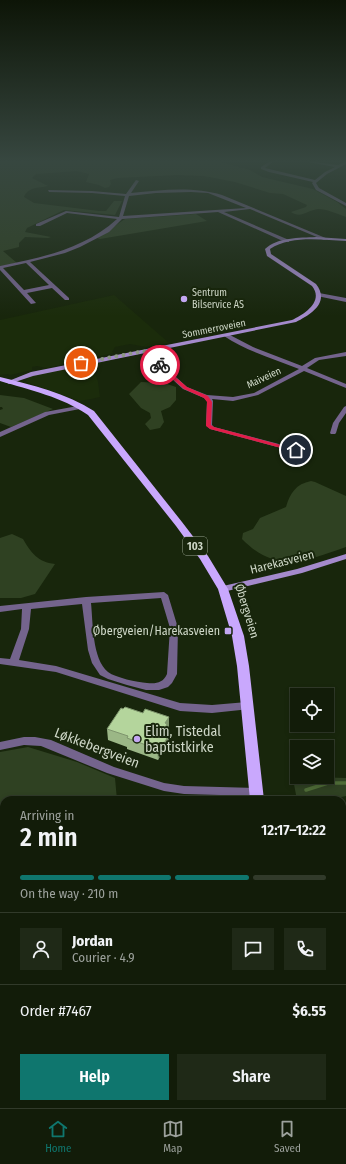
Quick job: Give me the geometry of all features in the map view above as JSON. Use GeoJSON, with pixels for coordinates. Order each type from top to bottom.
{"type":"FeatureCollection","features":[{"type":"Feature","properties":{"kind":"main road","name":"Øbergveien"},"geometry":{"type":"LineString","coordinates":[[5,380],[83,407],[98,421],[179,524],[204,558],[223,589],[238,636],[256,796]]}},
{"type":"Feature","properties":{"kind":"street"},"geometry":{"type":"LineString","coordinates":[[38,225],[64,213]]}},
{"type":"Feature","properties":{"kind":"street"},"geometry":{"type":"LineString","coordinates":[[72,213],[120,218],[195,213]]}},
{"type":"Feature","properties":{"kind":"street"},"geometry":{"type":"LineString","coordinates":[[0,267],[54,256],[74,248],[99,234],[120,218],[122,213]]}},
{"type":"Feature","properties":{"kind":"street"},"geometry":{"type":"LineString","coordinates":[[223,213],[287,242]]}},
{"type":"Feature","properties":{"kind":"street"},"geometry":{"type":"LineString","coordinates":[[262,213],[326,239]]}},
{"type":"Feature","properties":{"kind":"street"},"geometry":{"type":"LineString","coordinates":[[346,240],[326,239],[287,242],[270,246],[267,249],[267,252],[314,285],[317,288],[319,295],[346,300]]}},
{"type":"Feature","properties":{"kind":"street"},"geometry":{"type":"LineString","coordinates":[[27,262],[67,299]]}},
{"type":"Feature","properties":{"kind":"street"},"geometry":{"type":"LineString","coordinates":[[0,267],[33,302]]}},
{"type":"Feature","properties":{"kind":"street"},"geometry":{"type":"LineString","coordinates":[[24,292],[53,286]]}},
{"type":"Feature","properties":{"kind":"street","name":"Sommerroveien"},"geometry":{"type":"LineString","coordinates":[[5,380],[294,321],[310,313],[319,295]]}},
{"type":"Feature","properties":{"kind":"street","name":"Maiveien"},"geometry":{"type":"LineString","coordinates":[[226,335],[232,339],[346,386]]}},
{"type":"Feature","properties":{"kind":"street","name":"Maiveien"},"geometry":{"type":"LineString","coordinates":[[144,351],[185,388],[206,397],[225,399],[249,396],[262,392],[304,369],[317,359],[346,354]]}},
{"type":"Feature","properties":{"kind":"street"},"geometry":{"type":"LineString","coordinates":[[206,397],[210,402],[209,426],[212,428],[296,450]]}},
{"type":"Feature","properties":{"kind":"street"},"geometry":{"type":"LineString","coordinates":[[0,435],[47,413],[83,407]]}},
{"type":"Feature","properties":{"kind":"street"},"geometry":{"type":"LineString","coordinates":[[333,433],[336,423],[346,408]]}},
{"type":"Feature","properties":{"kind":"street","name":"Harekasveien"},"geometry":{"type":"LineString","coordinates":[[223,589],[299,571],[346,556]]}},
{"type":"Feature","properties":{"kind":"street"},"geometry":{"type":"LineString","coordinates":[[0,609],[86,600],[164,595],[174,628],[171,679],[167,683],[158,687],[146,687],[113,678],[104,673],[94,658],[86,600]]}},
{"type":"Feature","properties":{"kind":"street"},"geometry":{"type":"LineString","coordinates":[[14,662],[25,629],[27,606]]}},
{"type":"Feature","properties":{"kind":"street"},"geometry":{"type":"LineString","coordinates":[[0,661],[56,669],[180,707],[212,709],[247,706]]}},
{"type":"Feature","properties":{"kind":"street","name":"Løkkebergveien"},"geometry":{"type":"LineString","coordinates":[[0,746],[16,741],[36,740],[47,743],[110,770],[164,787],[256,796]]}},
{"type":"Feature","properties":{"kind":"shaded area"},"geometry":{"type":"Polygon","coordinates":[[[0,213],[58,213],[27,228],[25,232],[51,237],[25,237],[19,243],[19,247],[3,251],[17,263],[0,266],[0,213]]]}},
{"type":"Feature","properties":{"kind":"shaded area"},"geometry":{"type":"Polygon","coordinates":[[[92,213],[116,213],[115,215],[92,213]]]}},
{"type":"Feature","properties":{"kind":"shaded area"},"geometry":{"type":"Polygon","coordinates":[[[292,213],[305,213],[298,215],[292,213]]]}},
{"type":"Feature","properties":{"kind":"shaded area"},"geometry":{"type":"Polygon","coordinates":[[[334,213],[346,213],[346,217],[334,213]]]}},
{"type":"Feature","properties":{"kind":"shaded area"},"geometry":{"type":"Polygon","coordinates":[[[196,214],[207,221],[100,239],[97,238],[125,219],[196,214]]]}},
{"type":"Feature","properties":{"kind":"shaded area"},"geometry":{"type":"Polygon","coordinates":[[[114,295],[169,343],[146,347],[130,344],[115,347],[112,352],[114,353],[46,368],[37,366],[32,367],[32,370],[10,375],[0,375],[0,320],[114,295]]]}},
{"type":"Feature","properties":{"kind":"shaded area"},"geometry":{"type":"Polygon","coordinates":[[[103,361],[97,369],[94,370],[98,382],[100,397],[80,401],[26,382],[27,379],[33,375],[103,361]]]}},
{"type":"Feature","properties":{"kind":"shaded area"},"geometry":{"type":"Polygon","coordinates":[[[141,382],[164,383],[176,387],[176,400],[170,407],[161,411],[164,422],[160,428],[150,430],[145,424],[151,418],[150,413],[141,408],[129,394],[141,382]]]}},
{"type":"Feature","properties":{"kind":"shaded area"},"geometry":{"type":"Polygon","coordinates":[[[0,395],[24,398],[53,409],[11,427],[0,423],[0,410],[3,409],[0,407],[0,395]]]}},
{"type":"Feature","properties":{"kind":"shaded area"},"geometry":{"type":"Polygon","coordinates":[[[311,481],[346,496],[346,547],[318,557],[304,560],[279,561],[267,557],[255,550],[242,539],[243,533],[253,529],[260,518],[286,507],[289,497],[294,490],[301,484],[311,481]]]}},
{"type":"Feature","properties":{"kind":"shaded area"},"geometry":{"type":"Polygon","coordinates":[[[12,534],[23,539],[32,553],[40,559],[55,564],[35,594],[21,598],[0,598],[0,538],[12,534]]]}},
{"type":"Feature","properties":{"kind":"shaded area"},"geometry":{"type":"Polygon","coordinates":[[[28,747],[77,762],[115,778],[117,796],[0,796],[0,752],[28,747]]]}},
{"type":"Feature","properties":{"kind":"shaded area"},"geometry":{"type":"Polygon","coordinates":[[[334,778],[346,778],[346,796],[296,796],[294,784],[334,784],[334,778]]]}},
{"type":"Feature","properties":{"kind":"building"},"geometry":{"type":"Polygon","coordinates":[[[125,707],[143,713],[145,709],[169,717],[165,723],[167,724],[165,728],[169,729],[165,742],[161,743],[157,749],[127,738],[128,736],[107,729],[121,708],[123,709],[125,707]]]}},
{"type":"Feature","properties":{"kind":"waterway"},"geometry":{"type":"LineString","coordinates":[[306,790],[328,783],[346,783]]}},
{"type":"Feature","properties":{"kind":"way so far"},"geometry":{"type":"LineString","coordinates":[[81,363],[144,351],[160,365]]}},
{"type":"Feature","properties":{"kind":"place","name":"Sentrum Bilservice AS"},"geometry":{"type":"Point","coordinates":[184,299]}},
{"type":"Feature","properties":{"kind":"place","name":"Øbergveien/Harekasveien"},"geometry":{"type":"Point","coordinates":[228,631]}},
{"type":"Feature","properties":{"kind":"place","name":"Elim, Tistedal baptistkirke"},"geometry":{"type":"Point","coordinates":[137,739]}},
{"type":"Feature","properties":{"kind":"route"},"geometry":{"type":"LineString","coordinates":[[160,365],[185,388],[198,395],[206,397],[210,402],[208,418],[209,426],[212,428],[296,450]]}}]}
